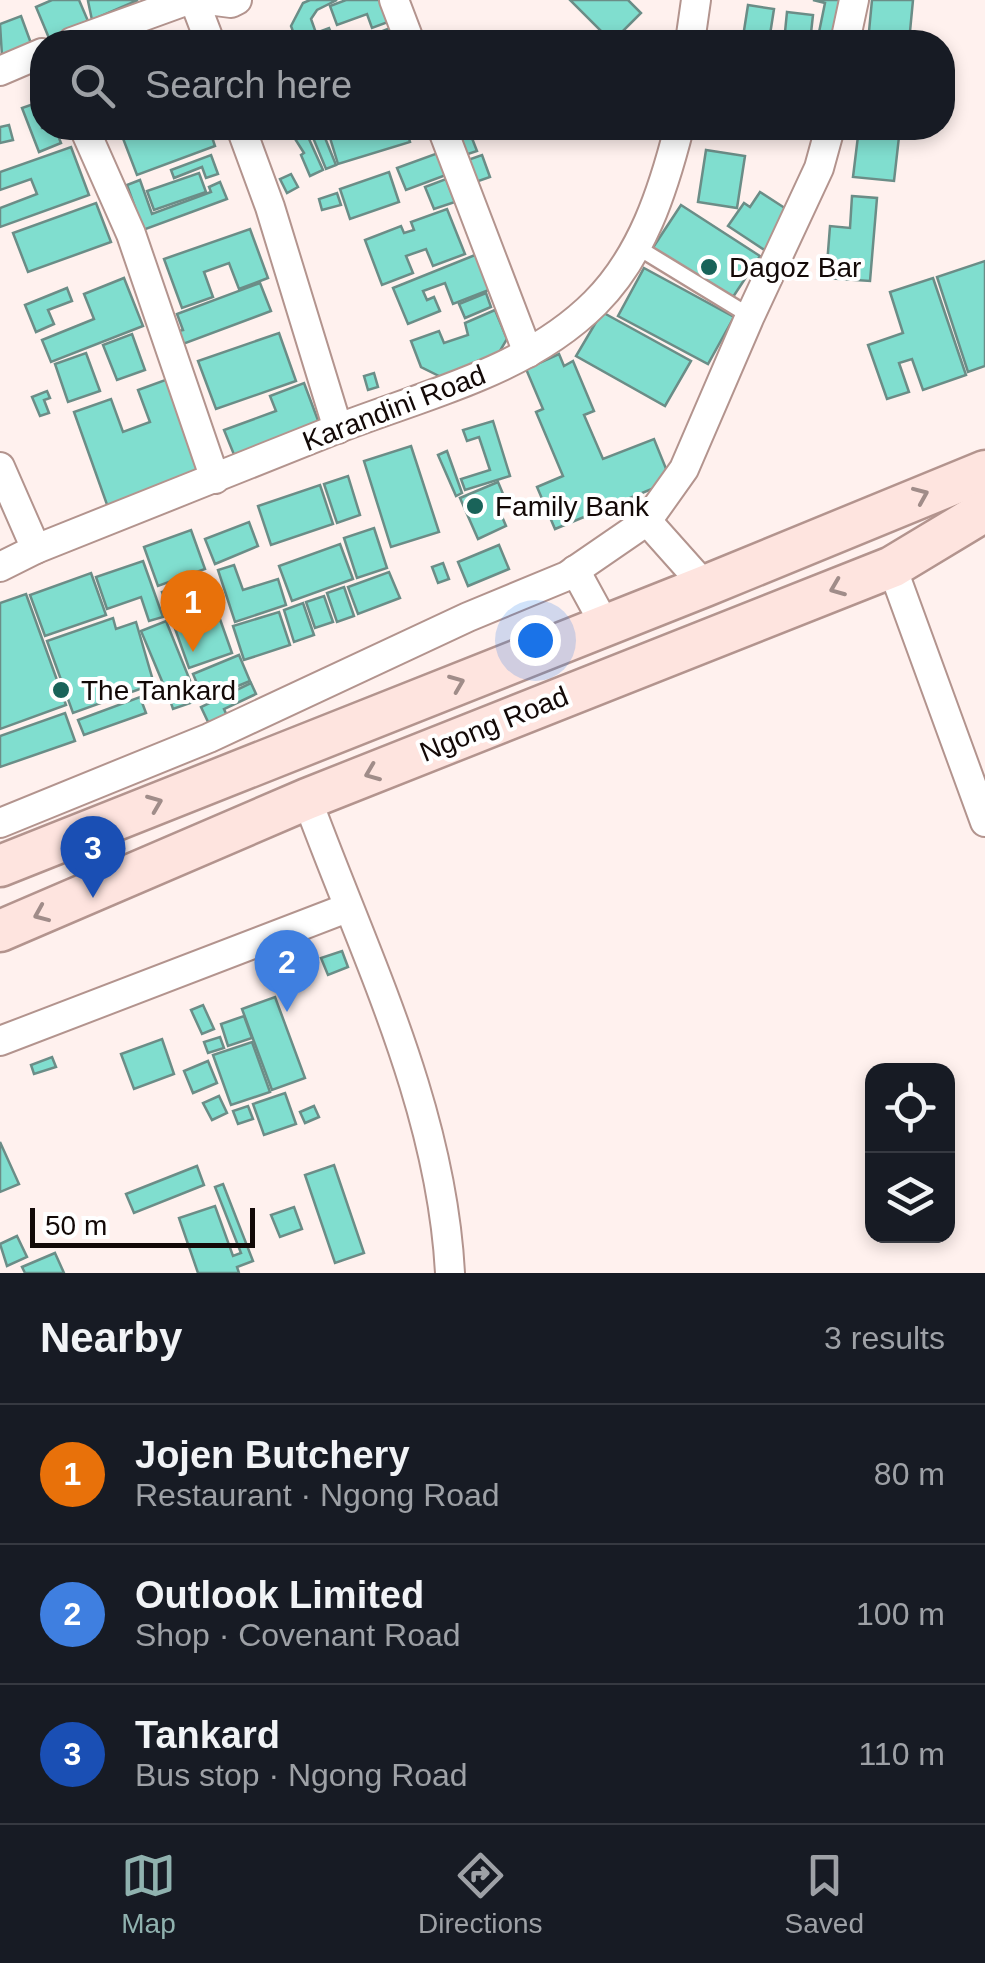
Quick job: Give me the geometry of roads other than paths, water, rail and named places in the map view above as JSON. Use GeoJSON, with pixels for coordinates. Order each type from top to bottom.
{"type":"FeatureCollection","features":[{"type":"Feature","properties":{"kind":"main road","name":"Ngong Road"},"geometry":{"type":"LineString","coordinates":[[0,866],[985,471]]}},
{"type":"Feature","properties":{"kind":"main road","name":"Ngong Road"},"geometry":{"type":"LineString","coordinates":[[0,931],[307,799],[892,566],[985,511]]}},
{"type":"Feature","properties":{"kind":"street"},"geometry":{"type":"LineString","coordinates":[[106,30],[191,0],[205,30]]}},
{"type":"Feature","properties":{"kind":"street"},"geometry":{"type":"LineString","coordinates":[[394,0],[405,30]]}},
{"type":"Feature","properties":{"kind":"street"},"geometry":{"type":"LineString","coordinates":[[692,30],[696,0]]}},
{"type":"Feature","properties":{"kind":"street"},"geometry":{"type":"LineString","coordinates":[[848,30],[854,0]]}},
{"type":"Feature","properties":{"kind":"street"},"geometry":{"type":"LineString","coordinates":[[0,71],[30,58]]}},
{"type":"Feature","properties":{"kind":"street"},"geometry":{"type":"LineString","coordinates":[[89,140],[130,234],[215,479]]}},
{"type":"Feature","properties":{"kind":"street"},"geometry":{"type":"LineString","coordinates":[[245,140],[338,429]]}},
{"type":"Feature","properties":{"kind":"street"},"geometry":{"type":"LineString","coordinates":[[447,140],[528,353]]}},
{"type":"Feature","properties":{"kind":"street","name":"Karandini Road"},"geometry":{"type":"LineString","coordinates":[[0,567],[36,549],[489,372],[567,329],[598,300],[637,248],[675,140]]}},
{"type":"Feature","properties":{"kind":"street"},"geometry":{"type":"LineString","coordinates":[[0,823],[209,738],[575,570],[647,521],[684,470],[819,168],[827,140]]}},
{"type":"Feature","properties":{"kind":"street"},"geometry":{"type":"LineString","coordinates":[[0,467],[36,549]]}},
{"type":"Feature","properties":{"kind":"street"},"geometry":{"type":"LineString","coordinates":[[647,521],[705,586]]}},
{"type":"Feature","properties":{"kind":"street"},"geometry":{"type":"LineString","coordinates":[[892,566],[985,822]]}},
{"type":"Feature","properties":{"kind":"street"},"geometry":{"type":"LineString","coordinates":[[575,570],[605,625]]}},
{"type":"Feature","properties":{"kind":"street"},"geometry":{"type":"LineString","coordinates":[[307,799],[427,1123],[441,1192],[450,1273]]}},
{"type":"Feature","properties":{"kind":"street"},"geometry":{"type":"LineString","coordinates":[[0,1041],[347,908]]}},
{"type":"Feature","properties":{"kind":"lane"},"geometry":{"type":"LineString","coordinates":[[637,248],[750,316]]}},
{"type":"Feature","properties":{"kind":"place","name":"Dagoz Bar"},"geometry":{"type":"Point","coordinates":[709,267]}},
{"type":"Feature","properties":{"kind":"place","name":"Family Bank"},"geometry":{"type":"Point","coordinates":[475,506]}},
{"type":"Feature","properties":{"kind":"place","name":"Jojen Butchery"},"geometry":{"type":"Point","coordinates":[193,652]}},
{"type":"Feature","properties":{"kind":"place","name":"The Tankard"},"geometry":{"type":"Point","coordinates":[61,690]}},
{"type":"Feature","properties":{"kind":"place","name":"Tankard"},"geometry":{"type":"Point","coordinates":[93,898]}},
{"type":"Feature","properties":{"kind":"place","name":"Outlook Limited"},"geometry":{"type":"Point","coordinates":[287,1012]}}]}
